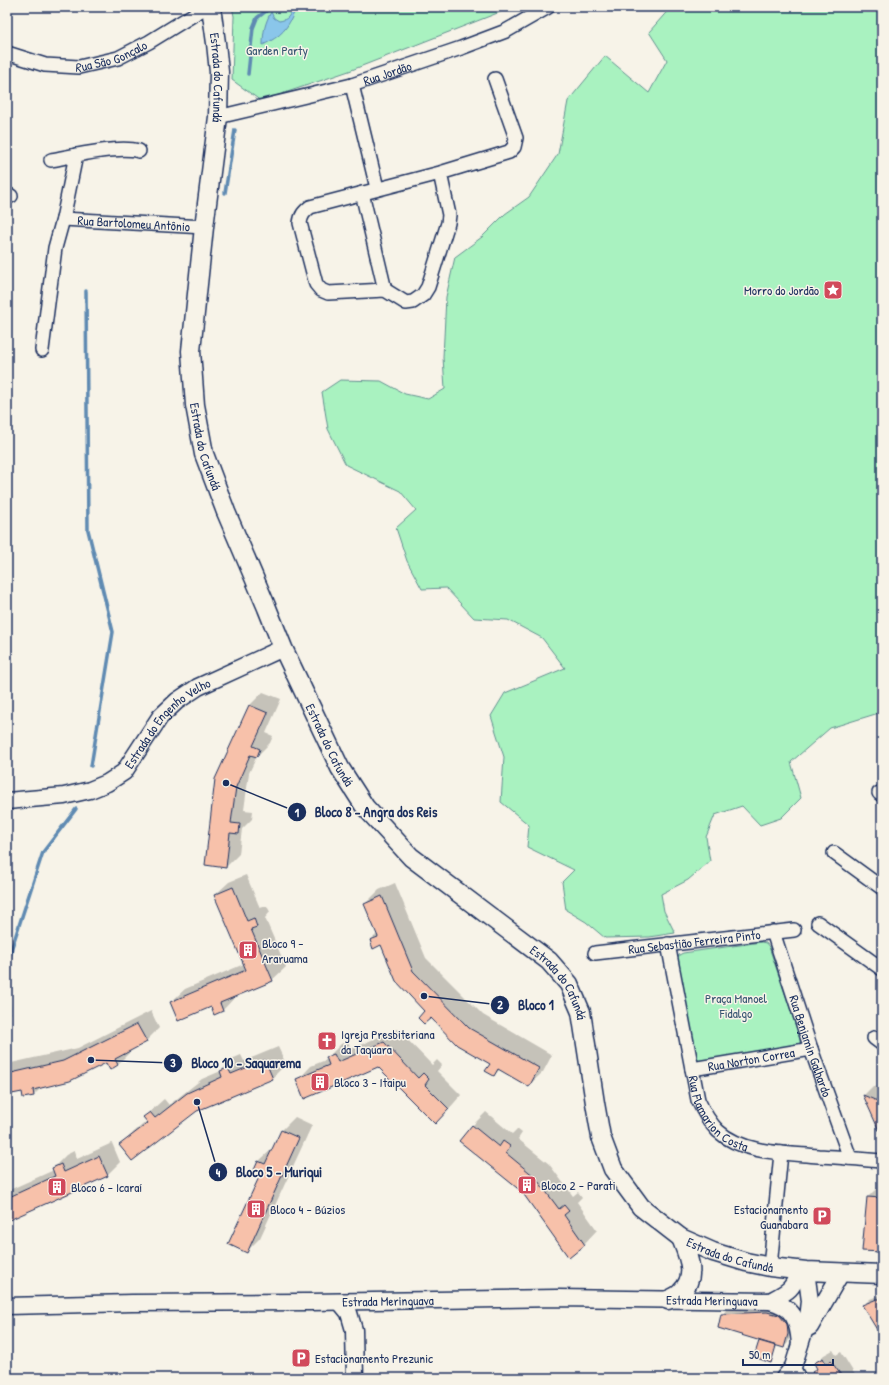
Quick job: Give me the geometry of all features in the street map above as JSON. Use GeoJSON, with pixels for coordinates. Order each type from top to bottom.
{"type":"FeatureCollection","features":[{"type":"Feature","properties":{"kind":"main road","name":"Estrada do Cafundá"},"geometry":{"type":"LineString","coordinates":[[211,7],[219,72],[218,117],[204,227],[191,351],[195,405],[204,454],[226,512],[283,648],[340,768],[365,807],[410,857],[549,961],[569,984],[582,1012],[601,1137],[613,1169],[641,1206],[681,1238],[713,1252],[746,1262],[803,1271],[882,1274]]}},
{"type":"Feature","properties":{"kind":"main road"},"geometry":{"type":"LineString","coordinates":[[668,1300],[681,1293],[687,1285],[690,1273],[690,1259],[681,1238]]}},
{"type":"Feature","properties":{"kind":"street","name":"Rua São Gonçalo"},"geometry":{"type":"LineString","coordinates":[[7,53],[45,65],[79,67],[118,58],[149,42],[206,7]]}},
{"type":"Feature","properties":{"kind":"street","name":"Rua Jordão"},"geometry":{"type":"LineString","coordinates":[[218,117],[352,85],[461,48],[506,30],[548,7]]}},
{"type":"Feature","properties":{"kind":"street"},"geometry":{"type":"LineString","coordinates":[[440,173],[449,215],[448,223],[428,287],[423,295],[413,302],[406,303],[385,290],[328,293],[321,290],[316,284],[300,223],[304,212],[310,207],[377,188],[440,173],[509,152],[514,147],[516,138],[495,79]]}},
{"type":"Feature","properties":{"kind":"street"},"geometry":{"type":"LineString","coordinates":[[352,85],[377,188]]}},
{"type":"Feature","properties":{"kind":"street"},"geometry":{"type":"LineString","coordinates":[[51,160],[76,155],[118,150],[139,150]]}},
{"type":"Feature","properties":{"kind":"street"},"geometry":{"type":"LineString","coordinates":[[42,350],[55,248],[63,219],[76,155]]}},
{"type":"Feature","properties":{"kind":"street"},"geometry":{"type":"LineString","coordinates":[[362,193],[385,290]]}},
{"type":"Feature","properties":{"kind":"street","name":"Rua Bartolomeu Antônio"},"geometry":{"type":"LineString","coordinates":[[63,219],[204,227]]}},
{"type":"Feature","properties":{"kind":"street","name":"Estrada do Engenho Velho"},"geometry":{"type":"LineString","coordinates":[[7,800],[64,796],[90,790],[107,784],[124,772],[160,717],[177,701],[198,687],[283,648]]}},
{"type":"Feature","properties":{"kind":"street"},"geometry":{"type":"LineString","coordinates":[[834,853],[882,888]]}},
{"type":"Feature","properties":{"kind":"street"},"geometry":{"type":"LineString","coordinates":[[818,923],[882,969]]}},
{"type":"Feature","properties":{"kind":"street","name":"Rua Sebastião Ferreira Pinto"},"geometry":{"type":"LineString","coordinates":[[596,953],[794,930]]}},
{"type":"Feature","properties":{"kind":"street","name":"Rua Benjamin Galhardo"},"geometry":{"type":"LineString","coordinates":[[773,932],[811,1050],[850,1158]]}},
{"type":"Feature","properties":{"kind":"street","name":"Rua Flamarion Costa"},"geometry":{"type":"LineString","coordinates":[[668,944],[698,1100],[705,1115],[718,1131],[732,1141],[749,1148],[781,1153],[880,1160]]}},
{"type":"Feature","properties":{"kind":"street","name":"Rua Norton Correa"},"geometry":{"type":"LineString","coordinates":[[692,1069],[811,1050]]}},
{"type":"Feature","properties":{"kind":"street"},"geometry":{"type":"LineString","coordinates":[[770,1267],[781,1153]]}},
{"type":"Feature","properties":{"kind":"street"},"geometry":{"type":"LineString","coordinates":[[792,1374],[808,1319],[810,1302],[803,1271]]}},
{"type":"Feature","properties":{"kind":"street","name":"Estrada Meringuava"},"geometry":{"type":"LineString","coordinates":[[770,1301],[788,1291],[795,1284],[803,1271]]}},
{"type":"Feature","properties":{"kind":"street"},"geometry":{"type":"LineString","coordinates":[[800,1344],[841,1273]]}},
{"type":"Feature","properties":{"kind":"street","name":"Estrada Meringuava"},"geometry":{"type":"LineString","coordinates":[[7,1306],[557,1298],[770,1301],[781,1304],[795,1318],[799,1330],[800,1344]]}},
{"type":"Feature","properties":{"kind":"street"},"geometry":{"type":"LineString","coordinates":[[354,1330],[362,1313],[372,1301]]}},
{"type":"Feature","properties":{"kind":"street"},"geometry":{"type":"LineString","coordinates":[[340,1302],[349,1313],[354,1330],[355,1378]]}},
{"type":"Feature","properties":{"kind":"green space","name":"Garden Party"},"geometry":{"type":"Polygon","coordinates":[[[232,7],[513,7],[349,71],[261,101],[232,80],[234,16],[232,7]]]}},
{"type":"Feature","properties":{"kind":"green space"},"geometry":{"type":"Polygon","coordinates":[[[671,7],[882,7],[882,712],[830,728],[791,762],[801,798],[781,818],[760,825],[742,806],[715,815],[706,837],[710,861],[688,880],[661,894],[664,911],[675,933],[649,937],[605,938],[586,922],[566,910],[562,882],[574,870],[527,847],[529,825],[501,802],[504,757],[491,716],[505,693],[565,668],[542,638],[508,620],[474,618],[446,588],[422,589],[407,561],[396,528],[416,510],[400,491],[346,465],[328,429],[322,392],[340,380],[381,381],[405,394],[428,399],[445,389],[443,357],[446,297],[455,257],[482,237],[505,214],[529,197],[558,154],[568,101],[605,56],[649,93],[667,60],[649,32],[671,7]]]}},
{"type":"Feature","properties":{"kind":"green space","name":"Praça Manoel Fidalgo"},"geometry":{"type":"Polygon","coordinates":[[[761,942],[766,943],[769,947],[800,1037],[800,1043],[794,1048],[697,1063],[677,960],[679,955],[683,953],[761,942]]]}},
{"type":"Feature","properties":{"kind":"water"},"geometry":{"type":"Polygon","coordinates":[[[290,7],[294,7],[295,10],[287,27],[275,38],[263,45],[263,36],[267,20],[271,12],[274,18],[279,21],[287,19],[290,15],[290,7]]]}},
{"type":"Feature","properties":{"kind":"building"},"geometry":{"type":"Polygon","coordinates":[[[249,705],[268,713],[253,746],[260,749],[257,757],[250,755],[236,787],[231,823],[240,824],[239,834],[230,833],[226,868],[205,865],[215,779],[249,705]]]}},
{"type":"Feature","properties":{"kind":"building","name":"Bloco 9 - Araruama"},"geometry":{"type":"Polygon","coordinates":[[[233,887],[247,921],[254,918],[257,927],[251,929],[273,981],[220,1003],[223,1011],[214,1015],[211,1007],[178,1021],[170,1002],[246,970],[214,895],[233,887]]]}},
{"type":"Feature","properties":{"kind":"building"},"geometry":{"type":"Polygon","coordinates":[[[382,896],[413,971],[469,1028],[539,1068],[529,1087],[498,1069],[494,1076],[485,1071],[490,1064],[457,1045],[431,1018],[424,1024],[418,1018],[424,1011],[396,981],[381,945],[373,949],[370,940],[378,937],[364,904],[382,896]]]}},
{"type":"Feature","properties":{"kind":"building"},"geometry":{"type":"Polygon","coordinates":[[[137,1024],[147,1042],[115,1059],[118,1065],[110,1070],[106,1063],[70,1081],[33,1090],[34,1096],[23,1098],[22,1092],[7,1095],[7,1074],[63,1061],[137,1024]]]}},
{"type":"Feature","properties":{"kind":"building","name":"Bloco 3 - Itaipu"},"geometry":{"type":"Polygon","coordinates":[[[384,1042],[418,1078],[423,1073],[429,1079],[425,1085],[449,1109],[435,1124],[378,1067],[304,1099],[296,1079],[329,1065],[326,1057],[334,1054],[338,1062],[384,1042]]]}},
{"type":"Feature","properties":{"kind":"building"},"geometry":{"type":"Polygon","coordinates":[[[265,1060],[273,1079],[197,1111],[132,1161],[119,1145],[148,1123],[143,1117],[150,1112],[155,1118],[187,1093],[222,1077],[220,1071],[228,1068],[231,1074],[265,1060]]]}},
{"type":"Feature","properties":{"kind":"building"},"geometry":{"type":"Polygon","coordinates":[[[863,1095],[882,1103],[882,1137],[863,1095]]]}},
{"type":"Feature","properties":{"kind":"building","name":"Bloco 2 - Parati"},"geometry":{"type":"Polygon","coordinates":[[[472,1125],[499,1147],[503,1141],[510,1146],[506,1153],[535,1177],[559,1209],[564,1205],[569,1211],[564,1215],[585,1245],[569,1258],[522,1192],[459,1141],[472,1125]]]}},
{"type":"Feature","properties":{"kind":"building","name":"Bloco 4 - Búzios"},"geometry":{"type":"Polygon","coordinates":[[[281,1130],[299,1138],[247,1253],[228,1244],[261,1173],[254,1170],[258,1161],[265,1164],[281,1130]]]}},
{"type":"Feature","properties":{"kind":"building","name":"Bloco 6 - Icaraí"},"geometry":{"type":"Polygon","coordinates":[[[99,1156],[108,1176],[7,1221],[7,1198],[55,1176],[52,1168],[61,1164],[64,1172],[99,1156]]]}},
{"type":"Feature","properties":{"kind":"building"},"geometry":{"type":"Polygon","coordinates":[[[882,1188],[882,1252],[862,1251],[867,1197],[881,1198],[882,1188]]]}},
{"type":"Feature","properties":{"kind":"building"},"geometry":{"type":"Polygon","coordinates":[[[877,1299],[882,1299],[882,1338],[862,1305],[877,1299]]]}},
{"type":"Feature","properties":{"kind":"building"},"geometry":{"type":"Polygon","coordinates":[[[767,1312],[779,1315],[787,1324],[788,1334],[784,1348],[718,1328],[721,1314],[767,1312]]]}},
{"type":"Feature","properties":{"kind":"building"},"geometry":{"type":"Polygon","coordinates":[[[759,1341],[776,1346],[771,1363],[754,1357],[759,1341]]]}},
{"type":"Feature","properties":{"kind":"building"},"geometry":{"type":"Polygon","coordinates":[[[823,1358],[826,1364],[831,1361],[843,1378],[816,1378],[812,1372],[817,1369],[814,1363],[823,1358]]]}},
{"type":"Feature","properties":{"kind":"waterway"},"geometry":{"type":"LineString","coordinates":[[248,74],[253,28],[257,18],[271,7]]}},
{"type":"Feature","properties":{"kind":"waterway"},"geometry":{"type":"LineString","coordinates":[[225,193],[235,130]]}},
{"type":"Feature","properties":{"kind":"waterway"},"geometry":{"type":"LineString","coordinates":[[86,291],[88,530],[113,632],[91,766]]}},
{"type":"Feature","properties":{"kind":"waterway"},"geometry":{"type":"LineString","coordinates":[[7,972],[12,947],[43,852],[76,809]]}},
{"type":"Feature","properties":{"kind":"waterway"},"geometry":{"type":"LineString","coordinates":[[7,990],[9,1010],[7,1016]]}},
{"type":"Feature","properties":{"kind":"place","name":"Morro do Jordão"},"geometry":{"type":"Point","coordinates":[833,290]}},
{"type":"Feature","properties":{"kind":"place","name":"Bloco 8 - Angra dos Reis"},"geometry":{"type":"Point","coordinates":[226,783]}},
{"type":"Feature","properties":{"kind":"place","name":"Bloco 9 - Araruama"},"geometry":{"type":"Point","coordinates":[248,950]}},
{"type":"Feature","properties":{"kind":"place","name":"Bloco 1"},"geometry":{"type":"Point","coordinates":[424,996]}},
{"type":"Feature","properties":{"kind":"place","name":"Igreja Presbiteriana da Taquara"},"geometry":{"type":"Point","coordinates":[327,1041]}},
{"type":"Feature","properties":{"kind":"place","name":"Bloco 10 - Saquarema"},"geometry":{"type":"Point","coordinates":[91,1060]}},
{"type":"Feature","properties":{"kind":"place","name":"Bloco 3 - Itaipu"},"geometry":{"type":"Point","coordinates":[320,1082]}},
{"type":"Feature","properties":{"kind":"place","name":"Bloco 5 - Muriqui"},"geometry":{"type":"Point","coordinates":[197,1102]}},
{"type":"Feature","properties":{"kind":"place","name":"Bloco 2 - Parati"},"geometry":{"type":"Point","coordinates":[527,1185]}},
{"type":"Feature","properties":{"kind":"place","name":"Bloco 6 - Icaraí"},"geometry":{"type":"Point","coordinates":[57,1187]}},
{"type":"Feature","properties":{"kind":"place","name":"Bloco 4 - Búzios"},"geometry":{"type":"Point","coordinates":[256,1209]}},
{"type":"Feature","properties":{"kind":"place","name":"Estacionamento Guanabara"},"geometry":{"type":"Point","coordinates":[822,1216]}},
{"type":"Feature","properties":{"kind":"place","name":"Estacionamento Prezunic"},"geometry":{"type":"Point","coordinates":[301,1358]}}]}
